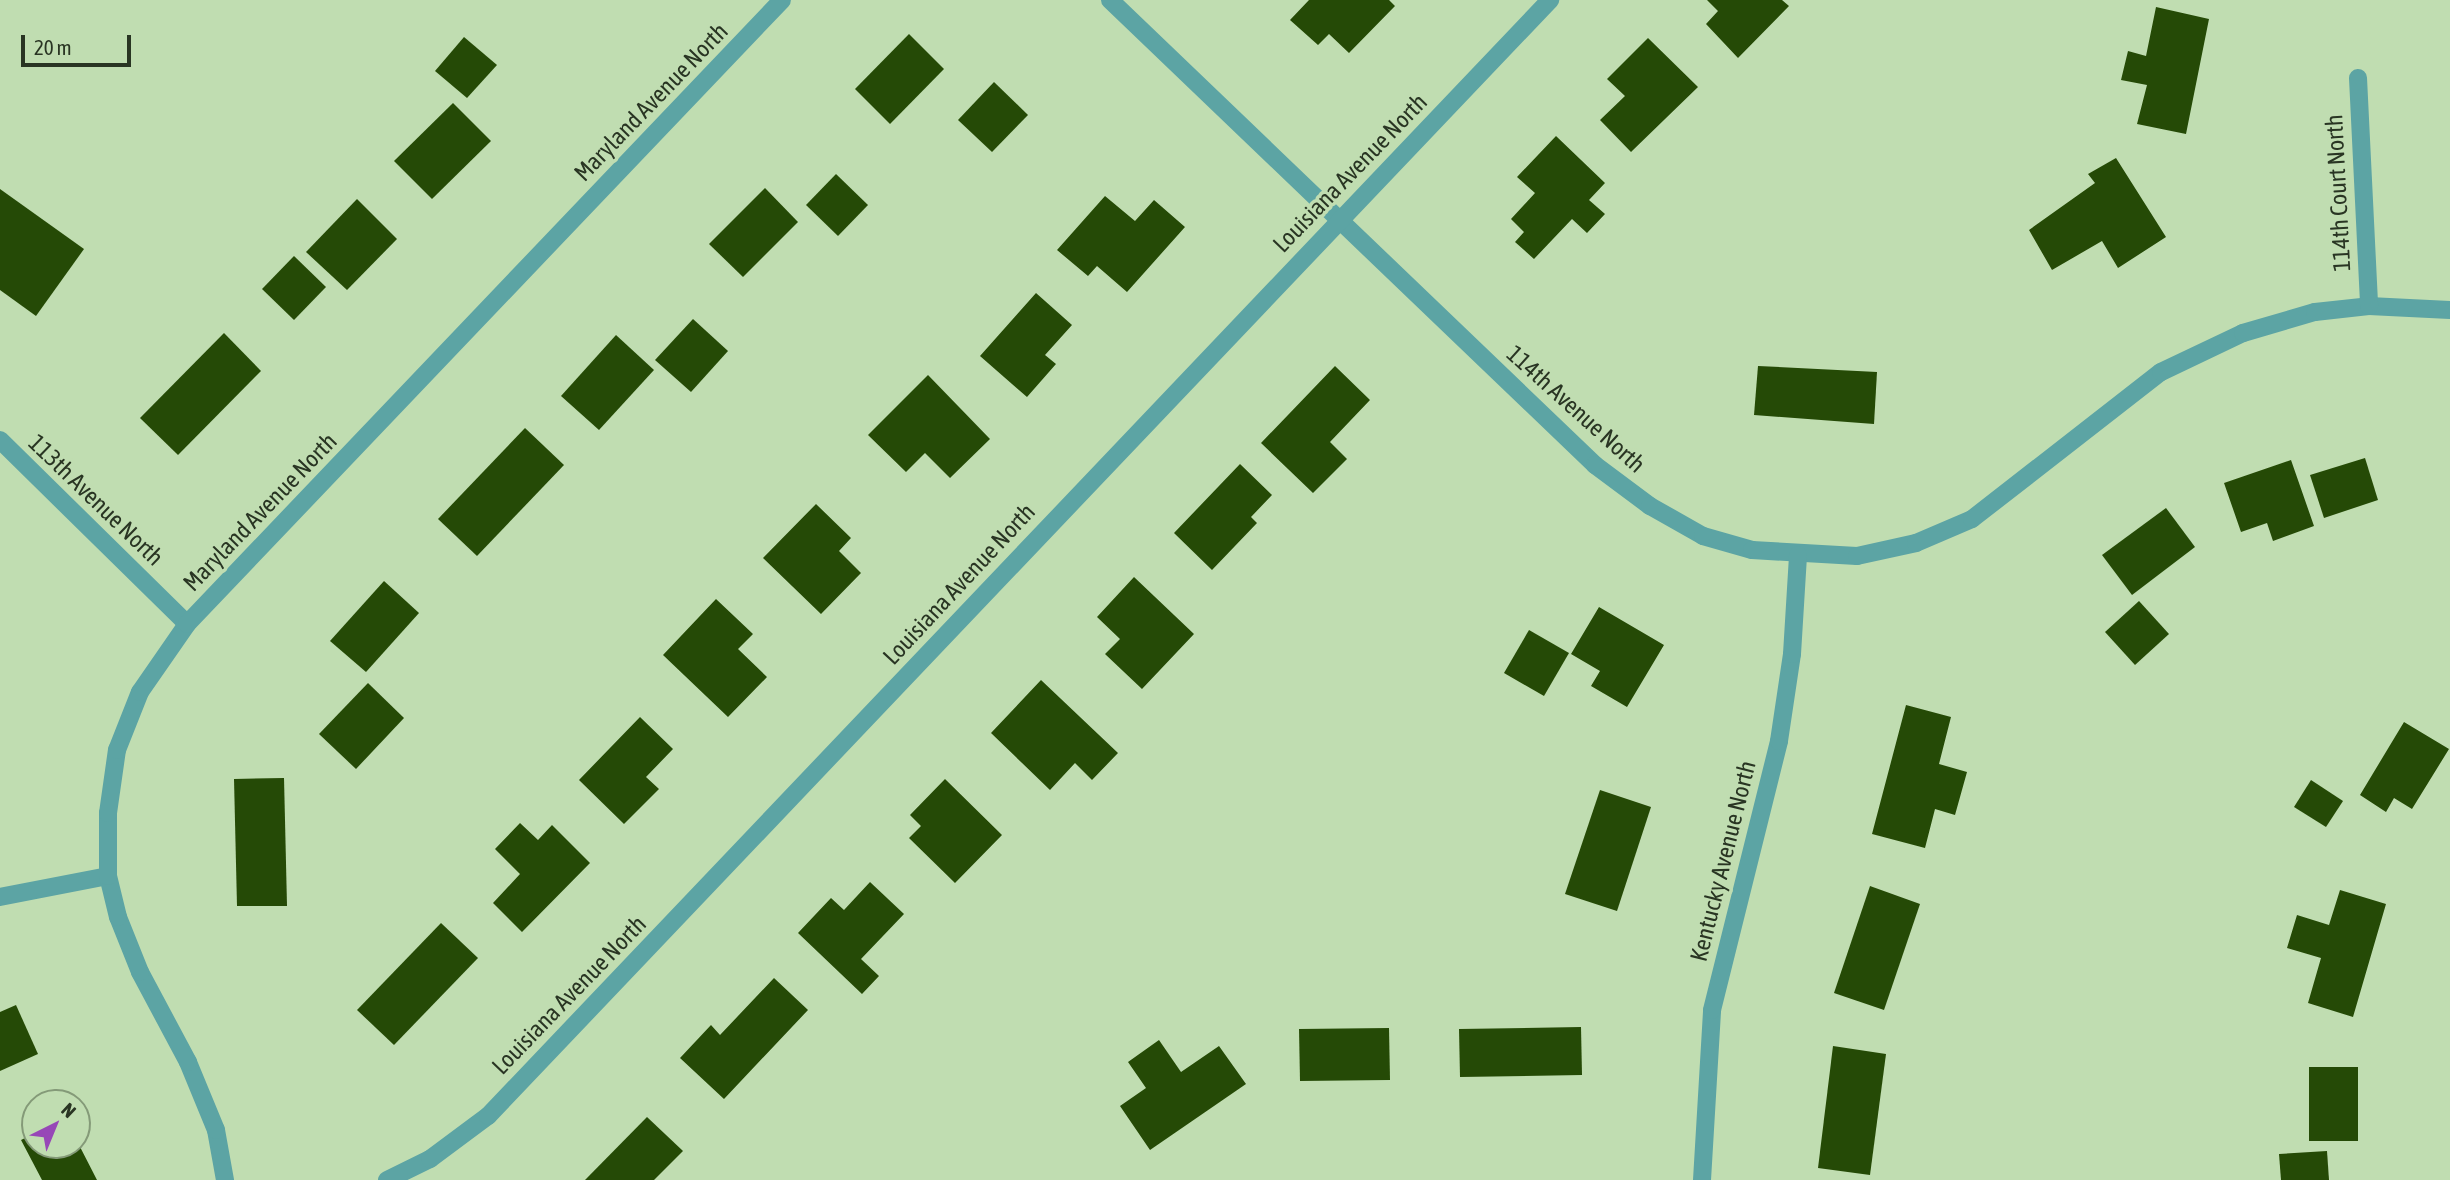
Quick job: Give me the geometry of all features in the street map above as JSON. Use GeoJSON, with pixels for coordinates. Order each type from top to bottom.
{"type":"FeatureCollection","features":[{"type":"Feature","properties":{"kind":"street","name":"Maryland Avenue North"},"geometry":{"type":"LineString","coordinates":[[225,1180],[216,1130],[188,1062],[140,972],[118,918],[108,877],[108,813],[117,750],[140,692],[187,624],[782,0]]}},
{"type":"Feature","properties":{"kind":"street","name":"114th Avenue North"},"geometry":{"type":"LineString","coordinates":[[1110,0],[1595,465],[1650,506],[1703,536],[1752,550],[1798,555],[1857,556],[1916,542],[1972,519],[2161,372],[2243,333],[2315,312],[2369,306],[2450,310]]}},
{"type":"Feature","properties":{"kind":"street","name":"Louisiana Avenue North"},"geometry":{"type":"LineString","coordinates":[[387,1180],[430,1159],[488,1116],[1550,0]]}},
{"type":"Feature","properties":{"kind":"street","name":"114th Court North"},"geometry":{"type":"LineString","coordinates":[[2358,78],[2369,306]]}},
{"type":"Feature","properties":{"kind":"street","name":"113th Avenue North"},"geometry":{"type":"LineString","coordinates":[[0,440],[187,624]]}},
{"type":"Feature","properties":{"kind":"street","name":"Kentucky Avenue North"},"geometry":{"type":"LineString","coordinates":[[1702,1180],[1712,1010],[1779,741],[1792,654],[1798,555]]}},
{"type":"Feature","properties":{"kind":"street"},"geometry":{"type":"LineString","coordinates":[[0,897],[108,877]]}},
{"type":"Feature","properties":{"kind":"building"},"geometry":{"type":"Polygon","coordinates":[[[1309,0],[1389,0],[1395,6],[1349,53],[1329,34],[1318,45],[1290,20],[1309,0]]]}},
{"type":"Feature","properties":{"kind":"building"},"geometry":{"type":"Polygon","coordinates":[[[1707,0],[1782,0],[1789,6],[1738,58],[1706,24],[1718,11],[1707,0]]]}},
{"type":"Feature","properties":{"kind":"building"},"geometry":{"type":"Polygon","coordinates":[[[2156,7],[2209,19],[2186,134],[2137,124],[2147,85],[2121,80],[2128,51],[2146,56],[2156,7]]]}},
{"type":"Feature","properties":{"kind":"building"},"geometry":{"type":"Polygon","coordinates":[[[909,34],[944,69],[890,124],[855,89],[909,34]]]}},
{"type":"Feature","properties":{"kind":"building"},"geometry":{"type":"Polygon","coordinates":[[[464,37],[497,65],[467,98],[435,71],[464,37]]]}},
{"type":"Feature","properties":{"kind":"building"},"geometry":{"type":"Polygon","coordinates":[[[1648,38],[1698,87],[1631,152],[1600,120],[1625,96],[1607,79],[1648,38]]]}},
{"type":"Feature","properties":{"kind":"building"},"geometry":{"type":"Polygon","coordinates":[[[994,82],[1028,115],[992,152],[958,120],[994,82]]]}},
{"type":"Feature","properties":{"kind":"building"},"geometry":{"type":"Polygon","coordinates":[[[453,103],[491,141],[432,199],[394,161],[453,103]]]}},
{"type":"Feature","properties":{"kind":"building"},"geometry":{"type":"Polygon","coordinates":[[[1556,136],[1605,183],[1589,200],[1605,214],[1587,233],[1572,219],[1534,259],[1515,242],[1524,232],[1511,219],[1535,193],[1517,177],[1556,136]]]}},
{"type":"Feature","properties":{"kind":"building"},"geometry":{"type":"Polygon","coordinates":[[[2116,158],[2166,237],[2118,268],[2102,241],[2052,270],[2029,230],[2095,183],[2088,174],[2116,158]]]}},
{"type":"Feature","properties":{"kind":"building"},"geometry":{"type":"Polygon","coordinates":[[[836,174],[868,205],[838,236],[806,205],[836,174]]]}},
{"type":"Feature","properties":{"kind":"building"},"geometry":{"type":"Polygon","coordinates":[[[765,188],[798,222],[743,277],[709,244],[765,188]]]}},
{"type":"Feature","properties":{"kind":"building"},"geometry":{"type":"Polygon","coordinates":[[[0,189],[84,249],[36,316],[0,290],[0,189]]]}},
{"type":"Feature","properties":{"kind":"building"},"geometry":{"type":"Polygon","coordinates":[[[1105,196],[1135,221],[1154,200],[1185,227],[1127,292],[1097,266],[1088,276],[1057,250],[1105,196]]]}},
{"type":"Feature","properties":{"kind":"building"},"geometry":{"type":"Polygon","coordinates":[[[357,199],[397,239],[347,290],[306,252],[357,199]]]}},
{"type":"Feature","properties":{"kind":"building"},"geometry":{"type":"Polygon","coordinates":[[[294,256],[326,287],[294,320],[262,289],[294,256]]]}},
{"type":"Feature","properties":{"kind":"building"},"geometry":{"type":"Polygon","coordinates":[[[1036,293],[1072,325],[1045,355],[1056,364],[1027,397],[980,356],[1036,293]]]}},
{"type":"Feature","properties":{"kind":"building"},"geometry":{"type":"Polygon","coordinates":[[[693,319],[728,351],[691,392],[655,360],[693,319]]]}},
{"type":"Feature","properties":{"kind":"building"},"geometry":{"type":"Polygon","coordinates":[[[224,333],[261,371],[178,455],[140,418],[224,333]]]}},
{"type":"Feature","properties":{"kind":"building"},"geometry":{"type":"Polygon","coordinates":[[[616,335],[654,370],[599,430],[561,396],[616,335]]]}},
{"type":"Feature","properties":{"kind":"building"},"geometry":{"type":"Polygon","coordinates":[[[1335,366],[1370,400],[1330,442],[1347,459],[1313,493],[1261,443],[1335,366]]]}},
{"type":"Feature","properties":{"kind":"building"},"geometry":{"type":"Polygon","coordinates":[[[1758,366],[1877,372],[1874,424],[1754,415],[1758,366]]]}},
{"type":"Feature","properties":{"kind":"building"},"geometry":{"type":"Polygon","coordinates":[[[928,375],[990,439],[950,478],[925,453],[906,472],[868,435],[928,375]]]}},
{"type":"Feature","properties":{"kind":"building"},"geometry":{"type":"Polygon","coordinates":[[[525,428],[564,465],[477,556],[438,519],[525,428]]]}},
{"type":"Feature","properties":{"kind":"building"},"geometry":{"type":"Polygon","coordinates":[[[2365,458],[2378,500],[2324,518],[2310,475],[2365,458]]]}},
{"type":"Feature","properties":{"kind":"building"},"geometry":{"type":"Polygon","coordinates":[[[2291,460],[2314,526],[2273,541],[2267,523],[2241,532],[2224,483],[2291,460]]]}},
{"type":"Feature","properties":{"kind":"building"},"geometry":{"type":"Polygon","coordinates":[[[1240,464],[1272,495],[1251,517],[1257,523],[1212,570],[1174,533],[1240,464]]]}},
{"type":"Feature","properties":{"kind":"building"},"geometry":{"type":"Polygon","coordinates":[[[816,504],[851,538],[839,551],[861,573],[821,614],[763,558],[816,504]]]}},
{"type":"Feature","properties":{"kind":"building"},"geometry":{"type":"Polygon","coordinates":[[[2166,508],[2195,547],[2132,595],[2102,555],[2166,508]]]}},
{"type":"Feature","properties":{"kind":"building"},"geometry":{"type":"Polygon","coordinates":[[[1134,577],[1194,634],[1142,689],[1105,654],[1120,639],[1097,617],[1134,577]]]}},
{"type":"Feature","properties":{"kind":"building"},"geometry":{"type":"Polygon","coordinates":[[[384,581],[419,613],[366,672],[330,641],[384,581]]]}},
{"type":"Feature","properties":{"kind":"building"},"geometry":{"type":"Polygon","coordinates":[[[716,599],[753,634],[738,649],[767,677],[728,717],[663,655],[716,599]]]}},
{"type":"Feature","properties":{"kind":"building"},"geometry":{"type":"Polygon","coordinates":[[[2139,601],[2169,634],[2135,665],[2105,632],[2139,601]]]}},
{"type":"Feature","properties":{"kind":"building"},"geometry":{"type":"Polygon","coordinates":[[[1599,607],[1664,645],[1627,707],[1591,686],[1600,671],[1571,654],[1599,607]]]}},
{"type":"Feature","properties":{"kind":"building"},"geometry":{"type":"Polygon","coordinates":[[[1529,630],[1569,653],[1544,696],[1504,673],[1529,630]]]}},
{"type":"Feature","properties":{"kind":"building"},"geometry":{"type":"Polygon","coordinates":[[[1041,680],[1118,753],[1092,780],[1075,763],[1050,790],[991,733],[1041,680]]]}},
{"type":"Feature","properties":{"kind":"building"},"geometry":{"type":"Polygon","coordinates":[[[368,683],[404,718],[356,769],[319,734],[368,683]]]}},
{"type":"Feature","properties":{"kind":"building"},"geometry":{"type":"Polygon","coordinates":[[[1906,705],[1951,717],[1939,764],[1967,772],[1955,815],[1935,809],[1925,848],[1872,834],[1906,705]]]}},
{"type":"Feature","properties":{"kind":"building"},"geometry":{"type":"Polygon","coordinates":[[[640,717],[673,749],[646,777],[659,789],[624,824],[579,780],[640,717]]]}},
{"type":"Feature","properties":{"kind":"building"},"geometry":{"type":"Polygon","coordinates":[[[2404,722],[2449,749],[2412,809],[2394,798],[2386,812],[2360,795],[2404,722]]]}},
{"type":"Feature","properties":{"kind":"building"},"geometry":{"type":"Polygon","coordinates":[[[284,778],[287,906],[237,906],[234,779],[284,778]]]}},
{"type":"Feature","properties":{"kind":"building"},"geometry":{"type":"Polygon","coordinates":[[[945,779],[1002,835],[955,883],[909,838],[921,826],[910,815],[945,779]]]}},
{"type":"Feature","properties":{"kind":"building"},"geometry":{"type":"Polygon","coordinates":[[[2311,780],[2343,801],[2326,827],[2294,807],[2311,780]]]}},
{"type":"Feature","properties":{"kind":"building"},"geometry":{"type":"Polygon","coordinates":[[[1600,790],[1651,807],[1617,911],[1565,894],[1600,790]]]}},
{"type":"Feature","properties":{"kind":"building"},"geometry":{"type":"Polygon","coordinates":[[[520,823],[538,840],[552,825],[590,863],[522,932],[493,903],[520,874],[495,849],[520,823]]]}},
{"type":"Feature","properties":{"kind":"building"},"geometry":{"type":"Polygon","coordinates":[[[870,882],[904,914],[861,959],[879,976],[862,994],[798,933],[831,898],[844,910],[870,882]]]}},
{"type":"Feature","properties":{"kind":"building"},"geometry":{"type":"Polygon","coordinates":[[[1870,886],[1920,904],[1884,1010],[1834,993],[1870,886]]]}},
{"type":"Feature","properties":{"kind":"building"},"geometry":{"type":"Polygon","coordinates":[[[2340,890],[2386,904],[2353,1017],[2308,1003],[2321,958],[2287,948],[2297,915],[2329,925],[2340,890]]]}},
{"type":"Feature","properties":{"kind":"building"},"geometry":{"type":"Polygon","coordinates":[[[441,923],[478,958],[394,1045],[357,1010],[441,923]]]}},
{"type":"Feature","properties":{"kind":"building"},"geometry":{"type":"Polygon","coordinates":[[[774,978],[808,1010],[724,1099],[680,1058],[711,1025],[720,1035],[774,978]]]}},
{"type":"Feature","properties":{"kind":"building"},"geometry":{"type":"Polygon","coordinates":[[[16,1005],[38,1054],[0,1071],[0,1012],[16,1005]]]}},
{"type":"Feature","properties":{"kind":"building"},"geometry":{"type":"Polygon","coordinates":[[[1581,1027],[1582,1075],[1460,1077],[1459,1029],[1581,1027]]]}},
{"type":"Feature","properties":{"kind":"building"},"geometry":{"type":"Polygon","coordinates":[[[1389,1028],[1390,1080],[1300,1081],[1299,1029],[1389,1028]]]}},
{"type":"Feature","properties":{"kind":"building"},"geometry":{"type":"Polygon","coordinates":[[[1159,1040],[1181,1072],[1219,1046],[1246,1084],[1150,1150],[1120,1106],[1146,1088],[1128,1062],[1159,1040]]]}},
{"type":"Feature","properties":{"kind":"building"},"geometry":{"type":"Polygon","coordinates":[[[1833,1046],[1886,1054],[1870,1175],[1818,1168],[1833,1046]]]}},
{"type":"Feature","properties":{"kind":"building"},"geometry":{"type":"Polygon","coordinates":[[[2309,1067],[2358,1067],[2358,1141],[2309,1141],[2309,1067]]]}},
{"type":"Feature","properties":{"kind":"building"},"geometry":{"type":"Polygon","coordinates":[[[647,1117],[683,1151],[654,1180],[585,1180],[647,1117]]]}},
{"type":"Feature","properties":{"kind":"building"},"geometry":{"type":"Polygon","coordinates":[[[2327,1151],[2329,1180],[2281,1180],[2279,1154],[2327,1151]]]}},
{"type":"Feature","properties":{"kind":"building"},"geometry":{"type":"Polygon","coordinates":[[[31,1159],[86,1159],[97,1180],[42,1180],[31,1159]]]}}]}
